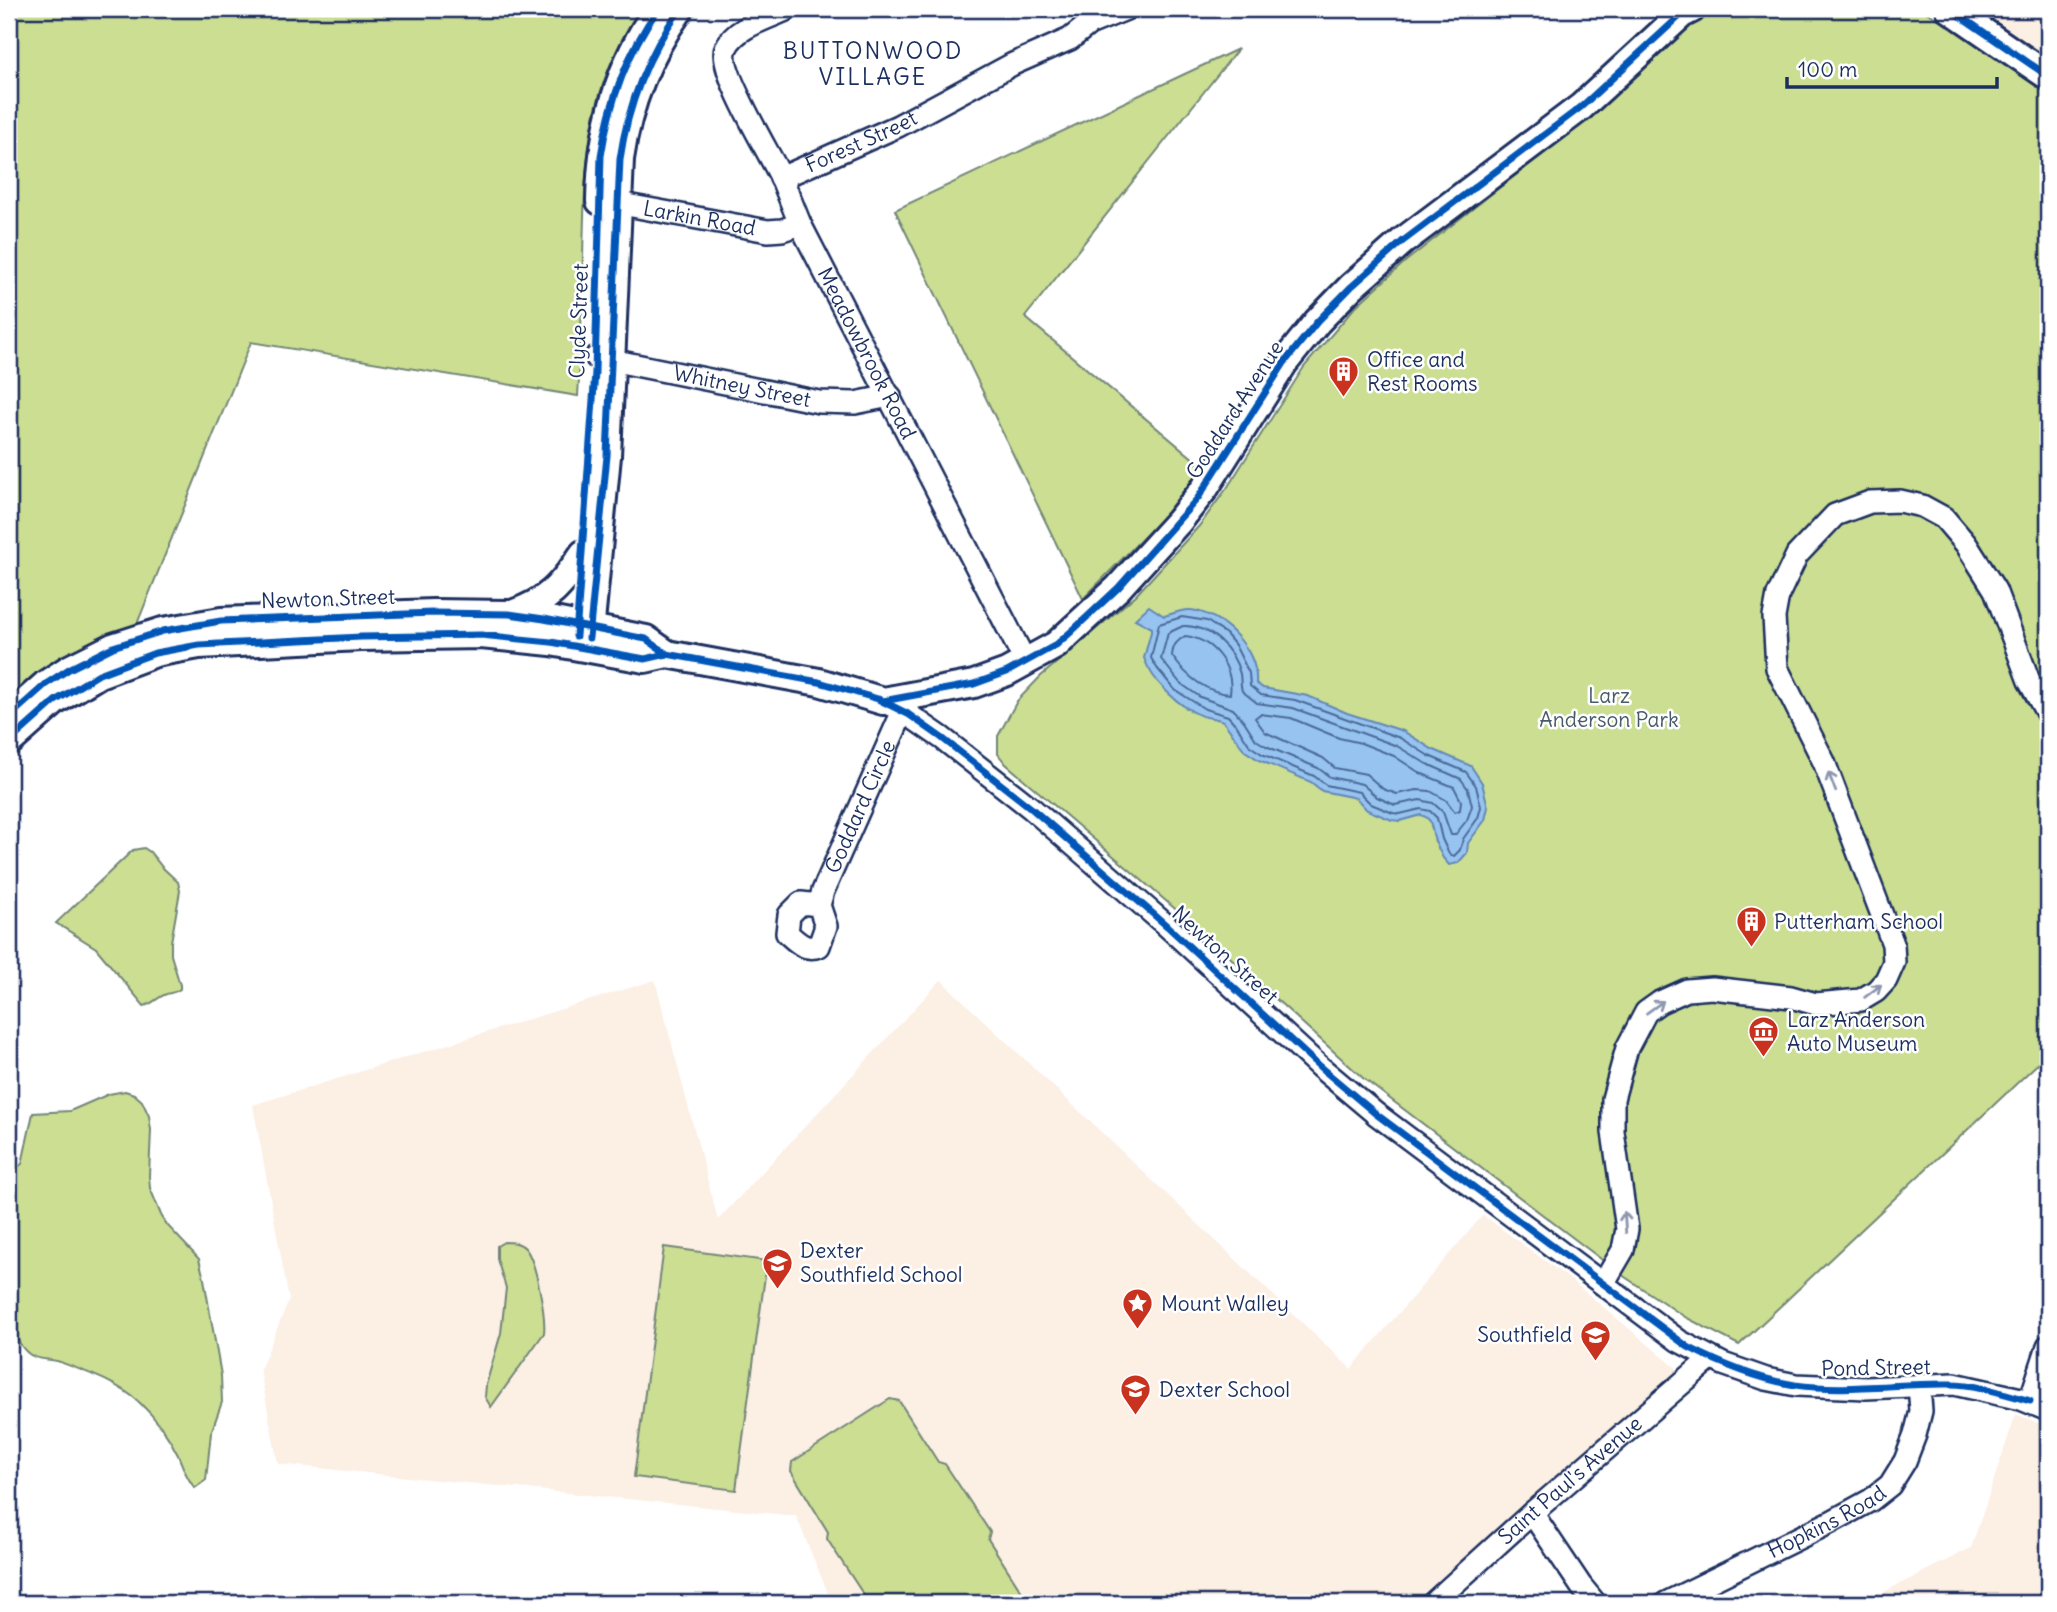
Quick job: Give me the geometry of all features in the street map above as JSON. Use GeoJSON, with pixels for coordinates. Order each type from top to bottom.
{"type":"FeatureCollection","features":[{"type":"Feature","properties":{"kind":"main road","name":"Clyde Street"},"geometry":{"type":"LineString","coordinates":[[582,637],[601,537],[608,202],[601,156],[611,106],[631,53],[658,9]]}},
{"type":"Feature","properties":{"kind":"main road","name":"Clyde Street"},"geometry":{"type":"LineString","coordinates":[[608,202],[629,111],[649,61],[680,9]]}},
{"type":"Feature","properties":{"kind":"main road","name":"Goddard Avenue"},"geometry":{"type":"LineString","coordinates":[[893,706],[1007,673],[1056,645],[1118,588],[1179,521],[1205,488],[1284,363],[1351,286],[1422,227],[1581,107],[1682,14],[1692,9]]}},
{"type":"Feature","properties":{"kind":"main road"},"geometry":{"type":"LineString","coordinates":[[1950,9],[2048,76]]}},
{"type":"Feature","properties":{"kind":"main road","name":"Clyde Street"},"geometry":{"type":"LineString","coordinates":[[582,637],[583,554],[604,358]]}},
{"type":"Feature","properties":{"kind":"main road"},"geometry":{"type":"LineString","coordinates":[[509,614],[533,606],[552,594],[562,585],[583,554]]}},
{"type":"Feature","properties":{"kind":"main road","name":"Newton Street"},"geometry":{"type":"LineString","coordinates":[[9,717],[46,684],[82,661],[128,640],[179,627],[250,619],[433,613],[509,614],[582,637]]}},
{"type":"Feature","properties":{"kind":"main road","name":"Newton Street"},"geometry":{"type":"LineString","coordinates":[[9,742],[55,701],[87,680],[118,665],[177,648],[243,642],[456,635],[646,639],[667,654],[819,682],[893,706]]}},
{"type":"Feature","properties":{"kind":"street","name":"Meadowbrook Road"},"geometry":{"type":"LineString","coordinates":[[788,9],[739,33],[725,49],[724,61],[741,103],[781,178],[800,224],[1026,663]]}},
{"type":"Feature","properties":{"kind":"street","name":"Forest Street"},"geometry":{"type":"LineString","coordinates":[[781,178],[898,126],[1013,64],[1070,39],[1086,16],[1126,9]]}},
{"type":"Feature","properties":{"kind":"street","name":"Larkin Road"},"geometry":{"type":"LineString","coordinates":[[608,202],[768,231],[800,224]]}},
{"type":"Feature","properties":{"kind":"street","name":"Whitney Street"},"geometry":{"type":"LineString","coordinates":[[604,358],[819,402],[855,403],[890,396]]}},
{"type":"Feature","properties":{"kind":"street"},"geometry":{"type":"LineString","coordinates":[[1603,1284],[1623,1250],[1627,1229],[1613,1132],[1613,1099],[1627,1048],[1646,1012],[1660,1002],[1687,990],[1712,988],[1791,997],[1816,1004],[1861,1000],[1881,986],[1894,962],[1893,944],[1824,762],[1777,668],[1774,617],[1778,595],[1797,555],[1835,515],[1870,502],[1900,501],[1922,506],[1944,518],[1966,544],[1995,590],[2029,681],[2048,715]]}},
{"type":"Feature","properties":{"kind":"street","name":"Goddard Circle"},"geometry":{"type":"LineString","coordinates":[[819,905],[893,706]]}},
{"type":"Feature","properties":{"kind":"street","name":"Newton Street"},"geometry":{"type":"LineString","coordinates":[[893,706],[942,738],[1031,808],[1185,942],[1366,1106],[1679,1341],[1717,1361]]}},
{"type":"Feature","properties":{"kind":"street"},"geometry":{"type":"LineString","coordinates":[[2039,1406],[2048,1346]]}},
{"type":"Feature","properties":{"kind":"street","name":"Pond Street"},"geometry":{"type":"LineString","coordinates":[[1717,1361],[1766,1379],[1796,1385],[1866,1388],[1954,1384],[2039,1406]]}},
{"type":"Feature","properties":{"kind":"street","name":"Saint Paul's Avenue"},"geometry":{"type":"LineString","coordinates":[[1433,1603],[1532,1513],[1717,1361]]}},
{"type":"Feature","properties":{"kind":"street","name":"Hopkins Road"},"geometry":{"type":"LineString","coordinates":[[1666,1603],[1831,1522],[1871,1500],[1890,1485],[1905,1461],[1915,1435],[1921,1411],[1919,1385]]}},
{"type":"Feature","properties":{"kind":"street"},"geometry":{"type":"LineString","coordinates":[[1532,1513],[1595,1603]]}},
{"type":"Feature","properties":{"kind":"shaded area"},"geometry":{"type":"Polygon","coordinates":[[[1972,9],[2048,9],[2048,62],[1972,9]]]}},
{"type":"Feature","properties":{"kind":"shaded area","name":"Dexter Southfield School"},"geometry":{"type":"Polygon","coordinates":[[[655,980],[718,1220],[941,980],[1351,1369],[1483,1215],[1571,1280],[1681,1372],[1412,1603],[832,1603],[796,1516],[278,1464],[260,1370],[289,1300],[253,1105],[655,980]]]}},
{"type":"Feature","properties":{"kind":"shaded area"},"geometry":{"type":"Polygon","coordinates":[[[2016,1414],[2048,1427],[2048,1603],[1862,1603],[1971,1548],[2016,1414]]]}},
{"type":"Feature","properties":{"kind":"green space"},"geometry":{"type":"Polygon","coordinates":[[[9,9],[641,9],[609,68],[592,128],[585,191],[578,396],[251,342],[137,624],[68,654],[9,698],[9,9]]]}},
{"type":"Feature","properties":{"kind":"green space","name":"Larz Anderson Park"},"geometry":{"type":"Polygon","coordinates":[[[1717,9],[1921,9],[2048,94],[2048,1054],[1739,1345],[1685,1317],[1622,1275],[1364,1079],[1201,931],[1006,764],[998,754],[998,736],[1017,701],[1041,676],[1136,595],[1199,526],[1227,488],[1304,367],[1355,307],[1406,261],[1573,130],[1684,30],[1717,9]]]}},
{"type":"Feature","properties":{"kind":"green space"},"geometry":{"type":"Polygon","coordinates":[[[1238,49],[1025,317],[1202,466],[1170,510],[1083,599],[895,210],[1238,49]]]}},
{"type":"Feature","properties":{"kind":"green space"},"geometry":{"type":"Polygon","coordinates":[[[144,848],[178,882],[180,891],[171,955],[180,989],[144,1006],[96,948],[56,923],[133,850],[144,848]]]}},
{"type":"Feature","properties":{"kind":"green space"},"geometry":{"type":"Polygon","coordinates":[[[125,1091],[142,1101],[149,1116],[150,1188],[161,1215],[199,1259],[221,1375],[222,1402],[211,1433],[206,1480],[195,1488],[166,1434],[140,1403],[102,1379],[60,1362],[36,1358],[29,1354],[19,1342],[9,1316],[9,1170],[22,1164],[33,1113],[70,1111],[109,1094],[125,1091]]]}},
{"type":"Feature","properties":{"kind":"green space"},"geometry":{"type":"Polygon","coordinates":[[[504,1242],[520,1245],[529,1254],[539,1289],[544,1333],[491,1407],[485,1397],[501,1333],[506,1288],[497,1259],[497,1246],[504,1242]]]}},
{"type":"Feature","properties":{"kind":"green space"},"geometry":{"type":"Polygon","coordinates":[[[664,1247],[767,1261],[736,1490],[634,1477],[664,1247]]]}},
{"type":"Feature","properties":{"kind":"green space"},"geometry":{"type":"Polygon","coordinates":[[[890,1399],[899,1401],[938,1462],[945,1464],[990,1532],[988,1539],[1027,1600],[1026,1603],[869,1603],[827,1539],[828,1532],[791,1471],[792,1462],[890,1399]]]}},
{"type":"Feature","properties":{"kind":"water"},"geometry":{"type":"Polygon","coordinates":[[[1149,606],[1164,616],[1191,610],[1215,618],[1245,646],[1252,658],[1256,683],[1263,688],[1308,696],[1347,713],[1403,731],[1432,749],[1471,766],[1482,783],[1488,807],[1485,820],[1468,843],[1467,853],[1458,863],[1449,865],[1435,842],[1430,821],[1426,817],[1421,815],[1400,821],[1392,820],[1367,810],[1356,798],[1322,791],[1311,782],[1259,760],[1245,751],[1223,721],[1193,712],[1176,700],[1153,676],[1144,658],[1152,628],[1135,619],[1149,606]]]}},
{"type":"Feature","properties":{"kind":"cycle path"},"geometry":{"type":"LineString","coordinates":[[576,636],[595,372],[601,156],[621,79],[637,43],[658,9]]}},
{"type":"Feature","properties":{"kind":"cycle path"},"geometry":{"type":"LineString","coordinates":[[589,638],[607,456],[620,159],[628,118],[641,80],[658,44],[680,9]]}},
{"type":"Feature","properties":{"kind":"cycle path"},"geometry":{"type":"LineString","coordinates":[[883,701],[974,684],[1007,672],[1056,645],[1118,588],[1198,498],[1284,363],[1317,322],[1351,287],[1403,241],[1581,107],[1682,14],[1692,9]]}},
{"type":"Feature","properties":{"kind":"cycle path"},"geometry":{"type":"LineString","coordinates":[[1950,9],[2048,76]]}},
{"type":"Feature","properties":{"kind":"cycle path"},"geometry":{"type":"LineString","coordinates":[[9,717],[46,684],[113,647],[163,631],[221,621],[433,613],[509,614],[646,639],[667,654]]}},
{"type":"Feature","properties":{"kind":"cycle path"},"geometry":{"type":"LineString","coordinates":[[9,742],[55,701],[99,674],[155,653],[199,645],[361,637],[481,635],[551,642],[645,659],[667,654],[819,682],[878,699],[908,714],[942,738],[1031,808],[1376,1114],[1688,1347],[1740,1370],[1795,1385],[1834,1388],[1961,1384],[2030,1401]]}},
{"type":"Feature","properties":{"kind":"place","name":"Office and Rest Rooms"},"geometry":{"type":"Point","coordinates":[1344,399]}},
{"type":"Feature","properties":{"kind":"place","name":"Putterham School"},"geometry":{"type":"Point","coordinates":[1751,949]}},
{"type":"Feature","properties":{"kind":"place","name":"Larz Anderson Auto Museum"},"geometry":{"type":"Point","coordinates":[1764,1059]}},
{"type":"Feature","properties":{"kind":"place","name":"Dexter Southfield School"},"geometry":{"type":"Point","coordinates":[777,1290]}},
{"type":"Feature","properties":{"kind":"place","name":"Mount Walley"},"geometry":{"type":"Point","coordinates":[1138,1331]}},
{"type":"Feature","properties":{"kind":"place","name":"Southfield"},"geometry":{"type":"Point","coordinates":[1595,1362]}},
{"type":"Feature","properties":{"kind":"place","name":"Dexter School"},"geometry":{"type":"Point","coordinates":[1136,1417]}},
{"type":"Feature","properties":{"kind":"district","name":"BUTTONWOOD VILLAGE"},"geometry":{"type":"Point","coordinates":[873,64]}}]}
